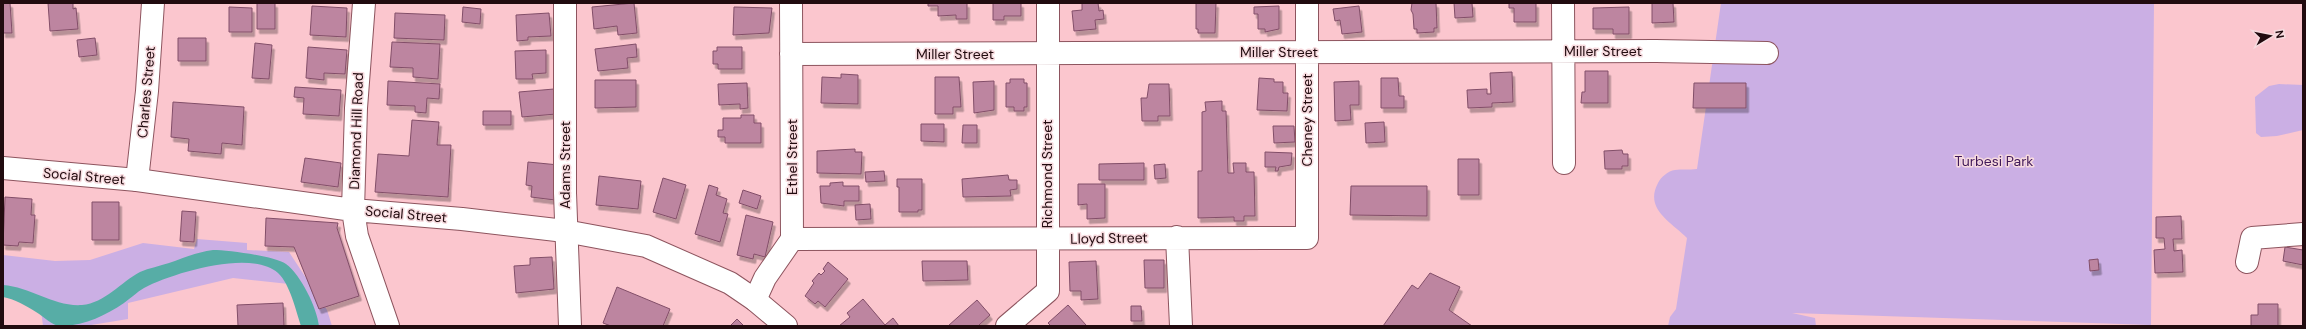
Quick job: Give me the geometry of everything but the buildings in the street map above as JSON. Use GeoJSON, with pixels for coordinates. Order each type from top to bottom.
{"type":"FeatureCollection","features":[{"type":"Feature","properties":{"kind":"street","name":"Charles Street"},"geometry":{"type":"LineString","coordinates":[[137,180],[147,91],[153,3]]}},
{"type":"Feature","properties":{"kind":"street","name":"Diamond Hill Road"},"geometry":{"type":"LineString","coordinates":[[364,3],[356,108],[353,210],[357,236],[388,326]]}},
{"type":"Feature","properties":{"kind":"street","name":"Adams Street"},"geometry":{"type":"LineString","coordinates":[[565,3],[565,231],[570,326]]}},
{"type":"Feature","properties":{"kind":"street","name":"Ethel Street"},"geometry":{"type":"LineString","coordinates":[[791,3],[792,239]]}},
{"type":"Feature","properties":{"kind":"street","name":"Richmond Street"},"geometry":{"type":"LineString","coordinates":[[1007,326],[1048,291],[1048,3]]}},
{"type":"Feature","properties":{"kind":"street","name":"Cheney Street"},"geometry":{"type":"LineString","coordinates":[[1307,3],[1307,238]]}},
{"type":"Feature","properties":{"kind":"street"},"geometry":{"type":"LineString","coordinates":[[1562,3],[1564,163]]}},
{"type":"Feature","properties":{"kind":"street","name":"Miller Street"},"geometry":{"type":"LineString","coordinates":[[792,54],[1767,52]]}},
{"type":"Feature","properties":{"kind":"street","name":"Social Street"},"geometry":{"type":"LineString","coordinates":[[3,168],[137,180],[353,210],[462,219],[565,231],[646,246],[730,284],[755,300],[786,326]]}},
{"type":"Feature","properties":{"kind":"street"},"geometry":{"type":"LineString","coordinates":[[2248,262],[2252,238],[2303,234]]}},
{"type":"Feature","properties":{"kind":"street"},"geometry":{"type":"LineString","coordinates":[[1177,237],[1181,326]]}},
{"type":"Feature","properties":{"kind":"street","name":"Lloyd Street"},"geometry":{"type":"LineString","coordinates":[[792,239],[1177,237],[1307,238]]}},
{"type":"Feature","properties":{"kind":"street"},"geometry":{"type":"LineString","coordinates":[[755,300],[765,278],[792,239]]}},
{"type":"Feature","properties":{"kind":"green space","name":"Turbesi Park"},"geometry":{"type":"Polygon","coordinates":[[[1721,3],[2154,3],[2151,325],[1792,313],[1815,318],[1816,326],[1668,326],[1670,317],[1676,309],[1687,238],[1661,214],[1654,200],[1655,192],[1659,181],[1670,172],[1697,169],[1721,3]]]}},
{"type":"Feature","properties":{"kind":"green space"},"geometry":{"type":"Polygon","coordinates":[[[2279,84],[2303,85],[2303,130],[2277,136],[2261,137],[2256,133],[2255,97],[2269,86],[2279,84]]]}},
{"type":"Feature","properties":{"kind":"green space"},"geometry":{"type":"Polygon","coordinates":[[[197,239],[247,243],[247,250],[289,252],[327,310],[332,326],[304,326],[289,284],[233,278],[128,303],[128,319],[85,326],[43,326],[41,310],[3,293],[3,255],[55,261],[90,260],[143,243],[194,249],[197,239]]]}},
{"type":"Feature","properties":{"kind":"water"},"geometry":{"type":"Polygon","coordinates":[[[213,250],[240,252],[262,256],[272,258],[286,264],[292,269],[303,284],[312,301],[319,326],[301,326],[286,284],[278,273],[266,266],[250,263],[231,263],[212,266],[173,276],[144,288],[110,312],[80,324],[63,326],[55,325],[25,305],[3,297],[3,285],[23,289],[62,303],[82,305],[98,300],[133,276],[147,269],[213,250]]]}}]}
